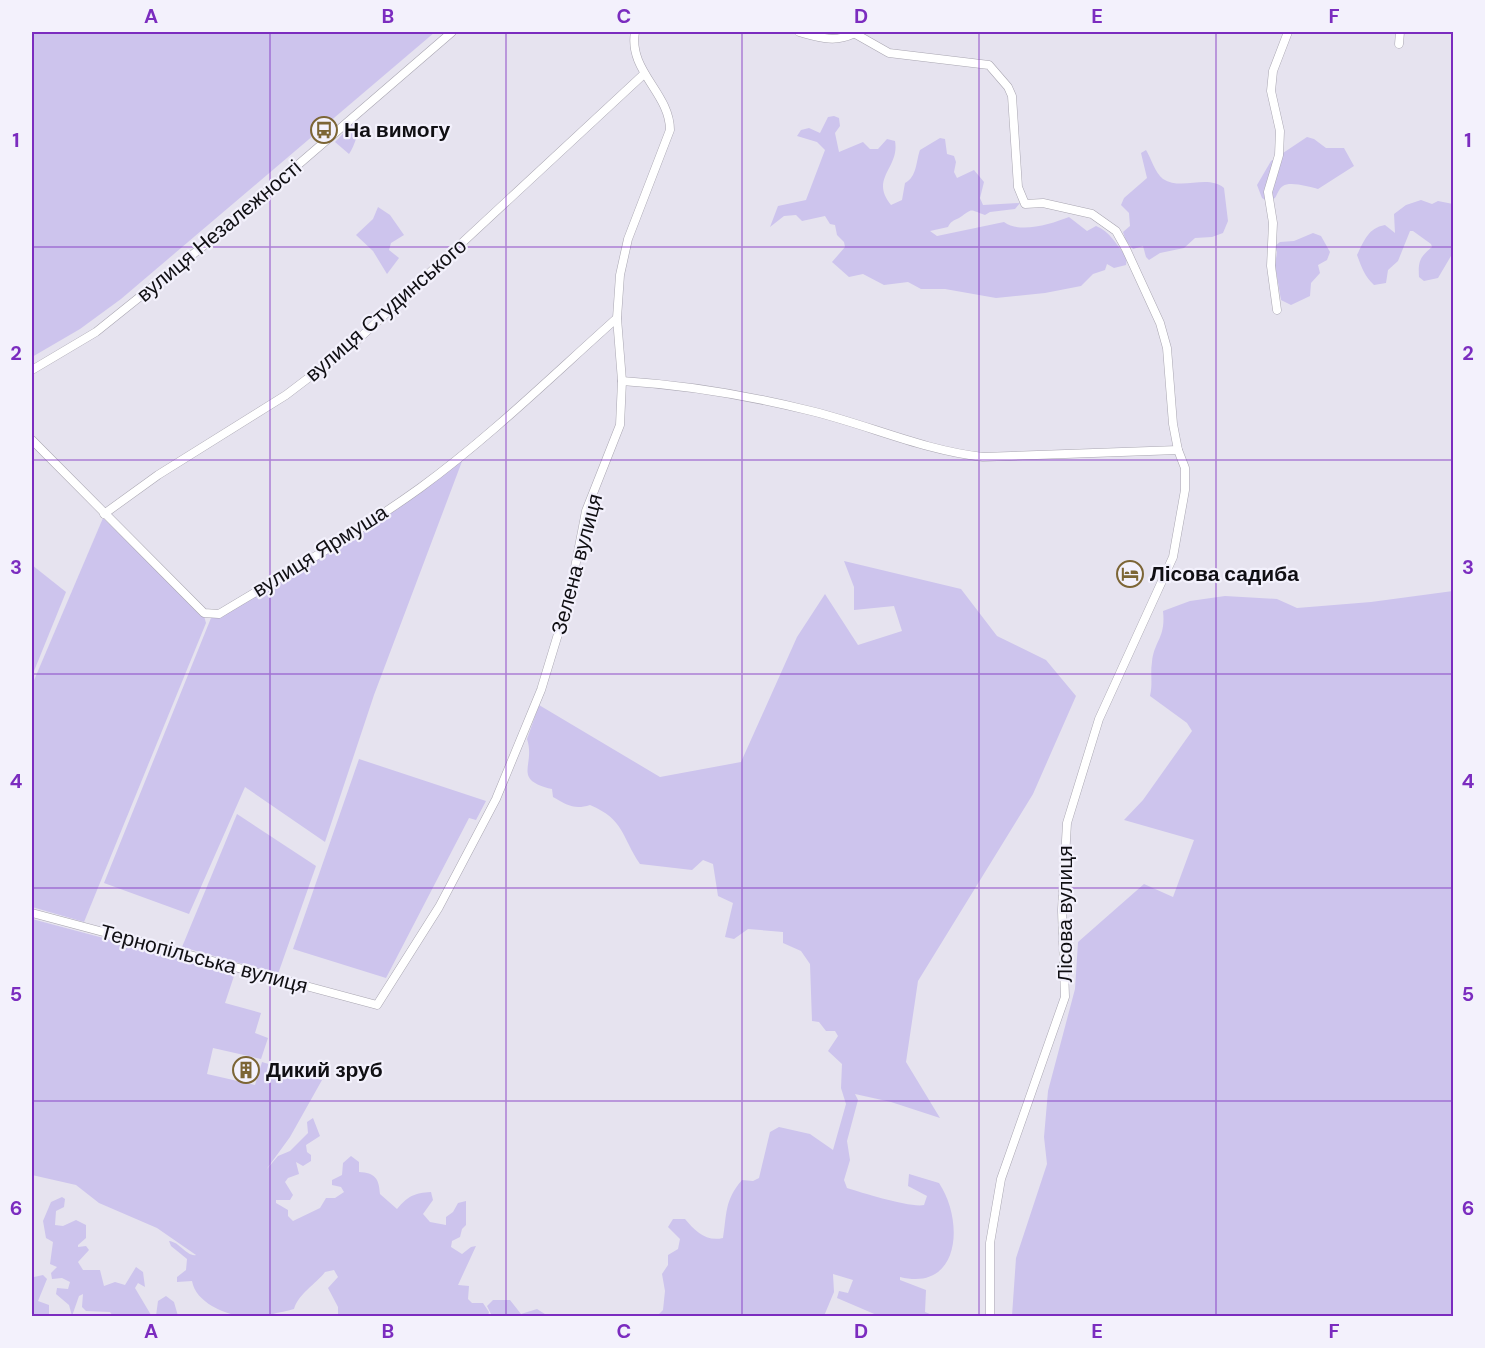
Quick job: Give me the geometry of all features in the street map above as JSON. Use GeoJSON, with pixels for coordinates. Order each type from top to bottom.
{"type":"FeatureCollection","features":[{"type":"Feature","properties":{"kind":"street","name":"вулиця Незалежності"},"geometry":{"type":"LineString","coordinates":[[32,370],[96,332],[212,239],[452,32]]}},
{"type":"Feature","properties":{"kind":"street","name":"Зелена вулиця"},"geometry":{"type":"LineString","coordinates":[[378,1005],[438,907],[496,799],[541,690],[570,598],[586,511],[620,425],[622,381],[617,318],[620,275],[628,239],[670,130],[670,116],[644,74],[634,48],[635,32]]}},
{"type":"Feature","properties":{"kind":"street"},"geometry":{"type":"LineString","coordinates":[[799,32],[825,39],[842,39],[853,33]]}},
{"type":"Feature","properties":{"kind":"street"},"geometry":{"type":"LineString","coordinates":[[1277,309],[1271,266],[1273,223],[1268,192],[1279,155],[1280,131],[1271,91],[1273,71],[1288,32]]}},
{"type":"Feature","properties":{"kind":"street"},"geometry":{"type":"LineString","coordinates":[[1399,44],[1400,32]]}},
{"type":"Feature","properties":{"kind":"street","name":"Лісова вулиця"},"geometry":{"type":"LineString","coordinates":[[853,33],[889,53],[988,65],[1008,87],[1016,121],[1018,187],[1025,204],[1043,202],[1092,214],[1116,231],[1135,267],[1160,323],[1167,348],[1178,450],[1185,468],[1185,490],[1173,557],[1099,719],[1067,823],[1063,887],[1065,997],[1001,1179],[990,1243],[990,1317]]}},
{"type":"Feature","properties":{"kind":"street","name":"вулиця Студинського"},"geometry":{"type":"LineString","coordinates":[[104,514],[158,475],[286,395],[353,344],[644,74]]}},
{"type":"Feature","properties":{"kind":"street","name":"вулиця Ярмуша"},"geometry":{"type":"LineString","coordinates":[[32,440],[204,612],[219,614],[341,541],[421,487],[617,318]]}},
{"type":"Feature","properties":{"kind":"street"},"geometry":{"type":"LineString","coordinates":[[622,381],[672,385],[785,405],[956,454],[993,456],[1178,450]]}},
{"type":"Feature","properties":{"kind":"street","name":"Тернопільська вулиця"},"geometry":{"type":"LineString","coordinates":[[32,913],[378,1005]]}},
{"type":"Feature","properties":{"kind":"shaded area"},"geometry":{"type":"Polygon","coordinates":[[[32,32],[435,32],[121,299],[80,329],[32,357],[32,32]]]}},
{"type":"Feature","properties":{"kind":"shaded area"},"geometry":{"type":"Polygon","coordinates":[[[828,117],[839,118],[840,126],[835,133],[839,152],[863,142],[870,149],[878,149],[887,139],[895,141],[893,159],[883,187],[885,196],[891,205],[902,200],[905,183],[914,173],[920,150],[940,138],[945,139],[947,154],[954,156],[956,162],[954,172],[957,178],[974,170],[984,182],[980,198],[983,205],[1020,203],[1015,209],[990,212],[985,215],[969,211],[952,221],[948,227],[930,231],[937,236],[1004,222],[1011,226],[1036,227],[1069,217],[1087,231],[1096,226],[1105,231],[1127,257],[1126,265],[1114,268],[1107,264],[1105,270],[1093,274],[1081,286],[1045,293],[996,298],[945,289],[921,289],[908,282],[884,285],[863,274],[849,277],[832,262],[845,247],[844,242],[837,235],[835,225],[830,224],[825,216],[802,221],[796,215],[784,216],[770,227],[778,206],[806,200],[825,150],[817,142],[797,136],[801,130],[809,128],[820,133],[828,117]]]}},
{"type":"Feature","properties":{"kind":"shaded area"},"geometry":{"type":"Polygon","coordinates":[[[359,121],[356,138],[349,154],[335,142],[354,122],[359,121]]]}},
{"type":"Feature","properties":{"kind":"shaded area"},"geometry":{"type":"Polygon","coordinates":[[[1307,137],[1326,148],[1344,148],[1354,166],[1318,189],[1290,184],[1280,188],[1275,198],[1267,201],[1262,198],[1257,185],[1271,161],[1307,137]]]}},
{"type":"Feature","properties":{"kind":"shaded area"},"geometry":{"type":"Polygon","coordinates":[[[1146,150],[1155,169],[1163,179],[1178,184],[1210,182],[1224,188],[1228,221],[1223,233],[1212,237],[1195,238],[1184,248],[1160,253],[1149,260],[1143,246],[1133,249],[1126,241],[1123,232],[1130,226],[1129,213],[1121,205],[1124,198],[1147,178],[1141,153],[1146,150]]]}},
{"type":"Feature","properties":{"kind":"shaded area"},"geometry":{"type":"Polygon","coordinates":[[[1421,200],[1432,204],[1438,201],[1453,204],[1453,257],[1451,256],[1438,278],[1424,281],[1419,277],[1420,263],[1422,257],[1432,247],[1431,244],[1410,231],[1398,261],[1388,270],[1386,283],[1374,285],[1366,275],[1357,255],[1364,240],[1374,229],[1385,225],[1395,233],[1394,214],[1406,205],[1421,200]]]}},
{"type":"Feature","properties":{"kind":"shaded area"},"geometry":{"type":"Polygon","coordinates":[[[378,207],[390,215],[404,235],[391,243],[389,250],[399,258],[387,274],[373,251],[356,235],[373,219],[378,207]]]}},
{"type":"Feature","properties":{"kind":"shaded area"},"geometry":{"type":"Polygon","coordinates":[[[1313,233],[1321,236],[1330,252],[1327,260],[1318,265],[1320,273],[1311,283],[1310,296],[1291,305],[1281,300],[1275,265],[1277,252],[1275,246],[1280,242],[1294,241],[1313,233]]]}},
{"type":"Feature","properties":{"kind":"shaded area"},"geometry":{"type":"Polygon","coordinates":[[[461,455],[464,456],[374,695],[325,842],[245,787],[189,914],[104,883],[211,618],[220,616],[395,510],[461,455]]]}},
{"type":"Feature","properties":{"kind":"shaded area"},"geometry":{"type":"Polygon","coordinates":[[[103,518],[204,616],[206,623],[84,922],[32,907],[32,685],[103,518]]]}},
{"type":"Feature","properties":{"kind":"shaded area"},"geometry":{"type":"Polygon","coordinates":[[[844,561],[961,589],[997,636],[1046,660],[1076,696],[1033,794],[918,981],[906,1062],[940,1118],[891,1102],[855,1094],[858,1100],[847,1141],[850,1160],[844,1180],[847,1188],[898,1202],[924,1205],[927,1196],[908,1186],[909,1174],[939,1183],[952,1215],[954,1233],[952,1249],[946,1264],[935,1274],[920,1279],[900,1277],[900,1280],[926,1290],[925,1312],[935,1316],[879,1316],[837,1298],[839,1291],[848,1293],[853,1280],[833,1274],[834,1292],[824,1316],[657,1316],[663,1310],[665,1291],[662,1274],[668,1265],[668,1255],[678,1249],[680,1239],[668,1227],[673,1219],[685,1219],[706,1237],[723,1238],[727,1208],[732,1195],[742,1180],[753,1181],[759,1178],[770,1132],[779,1127],[810,1134],[833,1150],[846,1104],[841,1088],[842,1064],[828,1051],[838,1036],[835,1031],[826,1031],[819,1022],[812,1021],[810,964],[801,951],[783,943],[783,932],[748,929],[734,939],[725,937],[733,903],[718,896],[713,864],[703,860],[692,870],[640,864],[621,830],[610,817],[590,805],[575,807],[567,804],[553,797],[552,789],[532,781],[528,776],[527,739],[539,705],[660,777],[741,762],[797,637],[825,594],[858,645],[902,631],[894,606],[854,610],[854,587],[844,561]]]}},
{"type":"Feature","properties":{"kind":"shaded area"},"geometry":{"type":"Polygon","coordinates":[[[32,565],[66,592],[32,676],[32,565]]]}},
{"type":"Feature","properties":{"kind":"shaded area"},"geometry":{"type":"Polygon","coordinates":[[[1453,591],[1453,1316],[1012,1316],[1016,1258],[1047,1164],[1044,1137],[1048,1091],[1075,989],[1078,942],[1144,884],[1173,897],[1194,840],[1124,820],[1143,800],[1192,731],[1187,723],[1150,696],[1152,662],[1163,627],[1163,611],[1190,601],[1225,596],[1277,599],[1297,608],[1371,602],[1453,591]]]}},
{"type":"Feature","properties":{"kind":"shaded area"},"geometry":{"type":"Polygon","coordinates":[[[359,759],[486,801],[476,820],[469,818],[386,978],[293,949],[359,759]]]}},
{"type":"Feature","properties":{"kind":"shaded area"},"geometry":{"type":"Polygon","coordinates":[[[237,814],[316,866],[278,974],[182,947],[237,814]]]}},
{"type":"Feature","properties":{"kind":"shaded area"},"geometry":{"type":"Polygon","coordinates":[[[32,919],[235,973],[225,1003],[261,1013],[255,1033],[268,1038],[261,1059],[213,1048],[207,1074],[255,1085],[262,1062],[322,1080],[290,1137],[266,1170],[278,1156],[290,1151],[308,1133],[307,1122],[313,1118],[320,1136],[306,1145],[311,1161],[303,1166],[296,1162],[299,1174],[288,1178],[285,1182],[293,1195],[290,1200],[276,1200],[276,1203],[288,1210],[288,1216],[293,1221],[320,1208],[326,1198],[335,1198],[344,1192],[341,1187],[332,1185],[332,1180],[342,1175],[343,1163],[351,1156],[359,1162],[359,1172],[375,1177],[379,1184],[380,1194],[397,1209],[412,1196],[431,1192],[433,1200],[423,1214],[430,1222],[446,1225],[446,1217],[453,1212],[458,1203],[466,1201],[466,1225],[460,1237],[452,1241],[451,1247],[462,1254],[476,1246],[458,1285],[469,1286],[468,1299],[472,1303],[483,1303],[489,1312],[488,1316],[338,1316],[338,1307],[328,1288],[338,1277],[334,1270],[325,1272],[303,1294],[294,1309],[262,1316],[242,1316],[223,1311],[205,1301],[197,1292],[192,1281],[177,1282],[177,1277],[186,1270],[187,1259],[171,1246],[169,1241],[190,1254],[196,1255],[157,1228],[99,1203],[76,1185],[32,1175],[32,919]]]}},
{"type":"Feature","properties":{"kind":"shaded area"},"geometry":{"type":"Polygon","coordinates":[[[62,1197],[65,1199],[64,1207],[56,1211],[55,1225],[63,1226],[76,1220],[86,1225],[86,1238],[78,1245],[78,1247],[86,1246],[89,1250],[78,1262],[83,1270],[100,1270],[104,1286],[115,1282],[125,1285],[136,1267],[143,1272],[145,1287],[138,1283],[135,1288],[151,1315],[156,1316],[113,1316],[110,1312],[86,1311],[82,1307],[83,1294],[79,1296],[72,1316],[69,1305],[56,1294],[57,1288],[68,1289],[70,1282],[62,1278],[52,1279],[51,1273],[57,1267],[50,1264],[53,1242],[46,1238],[43,1221],[51,1202],[62,1197]]]}},
{"type":"Feature","properties":{"kind":"shaded area"},"geometry":{"type":"Polygon","coordinates":[[[43,1275],[47,1279],[38,1301],[49,1305],[49,1316],[32,1316],[32,1281],[34,1277],[43,1275]]]}},
{"type":"Feature","properties":{"kind":"shaded area"},"geometry":{"type":"Polygon","coordinates":[[[166,1296],[174,1302],[178,1316],[156,1316],[158,1301],[166,1296]]]}},
{"type":"Feature","properties":{"kind":"shaded area"},"geometry":{"type":"Polygon","coordinates":[[[493,1300],[510,1300],[521,1314],[537,1309],[548,1316],[492,1316],[487,1306],[493,1300]]]}},
{"type":"Feature","properties":{"kind":"place","name":"На вимогу"},"geometry":{"type":"Point","coordinates":[324,130]}},
{"type":"Feature","properties":{"kind":"place","name":"Лісова садиба"},"geometry":{"type":"Point","coordinates":[1130,574]}},
{"type":"Feature","properties":{"kind":"place","name":"Дикий зруб"},"geometry":{"type":"Point","coordinates":[246,1070]}}]}
